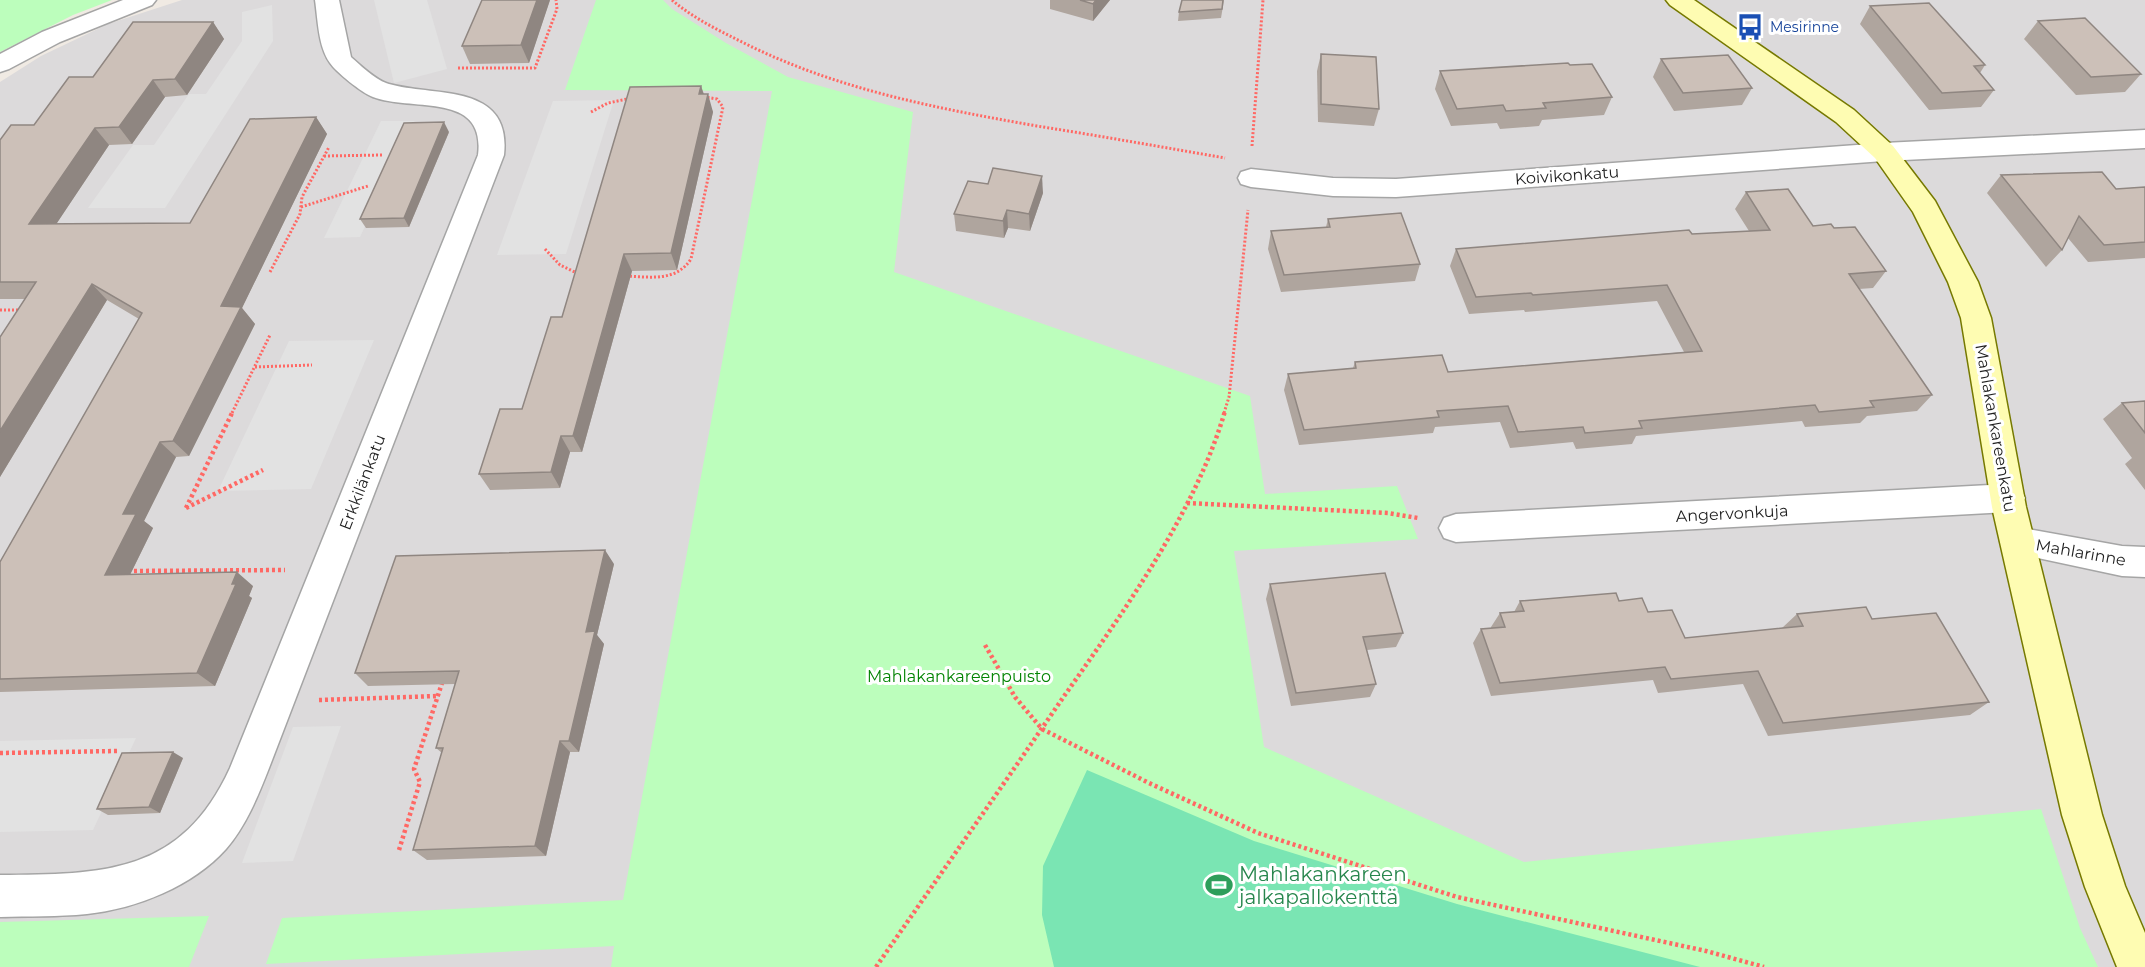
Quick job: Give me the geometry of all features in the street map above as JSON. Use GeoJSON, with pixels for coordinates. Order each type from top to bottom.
{"type":"FeatureCollection","features":[{"type":"Feature","properties":{"kind":"street"},"geometry":{"type":"LineString","coordinates":[[0,64],[95,17],[144,0]]}},
{"type":"Feature","properties":{"kind":"street","name":"Erkkilänkatu"},"geometry":{"type":"LineString","coordinates":[[0,896],[88,893],[114,889],[160,872],[197,850],[221,824],[237,799],[491,155],[493,136],[490,126],[474,108],[461,103],[380,91],[345,65],[340,60],[335,46],[327,0]]}},
{"type":"Feature","properties":{"kind":"street","name":"Mahlakankareenkatu"},"geometry":{"type":"LineString","coordinates":[[1678,0],[1845,116],[1884,152],[1925,208],[1963,282],[1976,318],[2008,498],[2082,815],[2105,887],[2138,967]]}},
{"type":"Feature","properties":{"kind":"street"},"geometry":{"type":"LineString","coordinates":[[1884,152],[2145,139]]}},
{"type":"Feature","properties":{"kind":"street","name":"Koivikonkatu"},"geometry":{"type":"LineString","coordinates":[[1251,170],[1333,187],[1396,188],[1884,152]]}},
{"type":"Feature","properties":{"kind":"street","name":"Angervonkuja"},"geometry":{"type":"LineString","coordinates":[[1456,528],[2008,498]]}},
{"type":"Feature","properties":{"kind":"street","name":"Mahlarinne"},"geometry":{"type":"LineString","coordinates":[[2018,541],[2122,561],[2145,562]]}},
{"type":"Feature","properties":{"kind":"path"},"geometry":{"type":"LineString","coordinates":[[453,69],[535,68],[557,9],[556,0]]}},
{"type":"Feature","properties":{"kind":"path"},"geometry":{"type":"LineString","coordinates":[[672,0],[683,10],[746,46],[841,85],[969,115],[1251,170]]}},
{"type":"Feature","properties":{"kind":"path"},"geometry":{"type":"LineString","coordinates":[[876,967],[1133,598],[1187,502],[1215,446],[1229,397],[1251,170],[1263,0]]}},
{"type":"Feature","properties":{"kind":"path"},"geometry":{"type":"LineString","coordinates":[[591,112],[608,103],[634,98]]}},
{"type":"Feature","properties":{"kind":"path"},"geometry":{"type":"LineString","coordinates":[[624,276],[666,276],[680,273],[687,268],[691,259],[723,107],[717,99],[698,98]]}},
{"type":"Feature","properties":{"kind":"path"},"geometry":{"type":"LineString","coordinates":[[270,272],[300,214],[302,197],[329,147]]}},
{"type":"Feature","properties":{"kind":"path"},"geometry":{"type":"LineString","coordinates":[[324,156],[383,155]]}},
{"type":"Feature","properties":{"kind":"path"},"geometry":{"type":"LineString","coordinates":[[301,207],[368,186]]}},
{"type":"Feature","properties":{"kind":"path"},"geometry":{"type":"LineString","coordinates":[[545,249],[552,259],[566,269],[585,275]]}},
{"type":"Feature","properties":{"kind":"path"},"geometry":{"type":"LineString","coordinates":[[0,310],[23,310]]}},
{"type":"Feature","properties":{"kind":"path"},"geometry":{"type":"LineString","coordinates":[[263,470],[186,507],[270,335]]}},
{"type":"Feature","properties":{"kind":"path"},"geometry":{"type":"LineString","coordinates":[[255,367],[312,365]]}},
{"type":"Feature","properties":{"kind":"path"},"geometry":{"type":"LineString","coordinates":[[1187,502],[1388,513],[1420,518],[1456,528]]}},
{"type":"Feature","properties":{"kind":"path"},"geometry":{"type":"LineString","coordinates":[[117,571],[328,569]]}},
{"type":"Feature","properties":{"kind":"path"},"geometry":{"type":"LineString","coordinates":[[985,645],[1015,697],[1042,729],[1149,783],[1258,832],[1457,897],[1706,951],[1764,967]]}},
{"type":"Feature","properties":{"kind":"path"},"geometry":{"type":"LineString","coordinates":[[399,850],[420,782],[414,769],[445,675]]}},
{"type":"Feature","properties":{"kind":"path"},"geometry":{"type":"LineString","coordinates":[[276,701],[438,696]]}},
{"type":"Feature","properties":{"kind":"path"},"geometry":{"type":"LineString","coordinates":[[0,753],[118,751]]}},
{"type":"Feature","properties":{"kind":"shaded area"},"geometry":{"type":"Polygon","coordinates":[[[182,0],[2145,0],[2145,967],[0,967],[0,82],[41,56],[108,24],[182,0]]]}},
{"type":"Feature","properties":{"kind":"shaded area"},"geometry":{"type":"Polygon","coordinates":[[[374,0],[427,0],[447,69],[394,83],[374,0]]]}},
{"type":"Feature","properties":{"kind":"shaded area"},"geometry":{"type":"Polygon","coordinates":[[[272,5],[273,41],[165,208],[88,208],[133,145],[154,145],[189,94],[206,94],[242,41],[242,12],[272,5]]]}},
{"type":"Feature","properties":{"kind":"shaded area"},"geometry":{"type":"Polygon","coordinates":[[[614,100],[566,254],[497,255],[553,101],[614,100]]]}},
{"type":"Feature","properties":{"kind":"shaded area"},"geometry":{"type":"Polygon","coordinates":[[[381,121],[414,121],[360,237],[324,238],[381,121]]]}},
{"type":"Feature","properties":{"kind":"shaded area"},"geometry":{"type":"Polygon","coordinates":[[[374,340],[311,489],[218,491],[289,341],[374,340]]]}},
{"type":"Feature","properties":{"kind":"shaded area"},"geometry":{"type":"Polygon","coordinates":[[[341,726],[293,861],[242,863],[293,727],[341,726]]]}},
{"type":"Feature","properties":{"kind":"shaded area"},"geometry":{"type":"Polygon","coordinates":[[[136,738],[93,830],[0,832],[0,741],[136,738]]]}},
{"type":"Feature","properties":{"kind":"green space"},"geometry":{"type":"Polygon","coordinates":[[[0,0],[112,0],[73,15],[0,52],[0,0]]]}},
{"type":"Feature","properties":{"kind":"green space","name":"Mahlakankareenpuisto"},"geometry":{"type":"Polygon","coordinates":[[[596,0],[663,0],[672,9],[726,43],[788,77],[913,112],[894,272],[1250,396],[1265,494],[1397,486],[1418,539],[1234,551],[1264,747],[1524,862],[2041,809],[2080,928],[2098,967],[611,967],[614,946],[266,964],[282,918],[623,900],[772,91],[565,90],[596,0]]]}},
{"type":"Feature","properties":{"kind":"green space","name":"Mahlakankareen jalkapallokenttä"},"geometry":{"type":"Polygon","coordinates":[[[1087,770],[1254,841],[1457,904],[1700,967],[1054,967],[1042,915],[1043,866],[1087,770]]]}},
{"type":"Feature","properties":{"kind":"green space"},"geometry":{"type":"Polygon","coordinates":[[[209,916],[189,967],[0,967],[0,922],[209,916]]]}},
{"type":"Feature","properties":{"kind":"building"},"geometry":{"type":"Polygon","coordinates":[[[482,0],[537,0],[521,45],[462,46],[482,0]]]}},
{"type":"Feature","properties":{"kind":"building"},"geometry":{"type":"Polygon","coordinates":[[[1080,0],[1096,0],[1093,4],[1080,0]]]}},
{"type":"Feature","properties":{"kind":"building"},"geometry":{"type":"Polygon","coordinates":[[[1182,0],[1223,0],[1222,9],[1179,12],[1182,0]]]}},
{"type":"Feature","properties":{"kind":"building"},"geometry":{"type":"Polygon","coordinates":[[[1929,3],[1985,65],[1974,66],[1994,90],[1942,93],[1870,6],[1929,3]]]}},
{"type":"Feature","properties":{"kind":"building"},"geometry":{"type":"Polygon","coordinates":[[[2085,18],[2141,74],[2091,77],[2038,21],[2085,18]]]}},
{"type":"Feature","properties":{"kind":"building"},"geometry":{"type":"Polygon","coordinates":[[[133,22],[213,22],[175,79],[153,80],[119,127],[95,128],[29,224],[190,223],[250,119],[316,117],[221,306],[241,307],[173,441],[160,442],[123,514],[136,514],[105,575],[237,572],[232,584],[236,584],[197,673],[0,679],[0,562],[142,313],[92,284],[0,431],[0,337],[36,282],[0,282],[0,140],[11,125],[34,125],[69,77],[93,77],[133,22]]]}},
{"type":"Feature","properties":{"kind":"building"},"geometry":{"type":"Polygon","coordinates":[[[1321,54],[1376,57],[1379,109],[1321,104],[1321,54]]]}},
{"type":"Feature","properties":{"kind":"building"},"geometry":{"type":"Polygon","coordinates":[[[1728,55],[1752,88],[1683,93],[1661,59],[1728,55]]]}},
{"type":"Feature","properties":{"kind":"building"},"geometry":{"type":"Polygon","coordinates":[[[1568,63],[1570,65],[1592,64],[1612,97],[1543,103],[1546,108],[1506,111],[1503,105],[1457,109],[1440,71],[1568,63]]]}},
{"type":"Feature","properties":{"kind":"building"},"geometry":{"type":"Polygon","coordinates":[[[701,86],[699,94],[708,94],[671,253],[624,254],[573,436],[561,436],[551,472],[479,474],[500,409],[522,409],[551,317],[562,317],[630,87],[701,86]]]}},
{"type":"Feature","properties":{"kind":"building"},"geometry":{"type":"Polygon","coordinates":[[[444,122],[404,218],[360,219],[404,123],[444,122]]]}},
{"type":"Feature","properties":{"kind":"building"},"geometry":{"type":"Polygon","coordinates":[[[993,168],[1042,176],[1029,214],[1007,210],[1003,221],[954,214],[968,181],[988,184],[993,168]]]}},
{"type":"Feature","properties":{"kind":"building"},"geometry":{"type":"Polygon","coordinates":[[[2102,172],[2116,189],[2145,187],[2145,242],[2104,245],[2079,216],[2062,250],[2001,175],[2102,172]]]}},
{"type":"Feature","properties":{"kind":"building"},"geometry":{"type":"Polygon","coordinates":[[[1788,189],[1813,226],[1831,224],[1834,228],[1855,227],[1886,271],[1849,274],[1932,395],[1870,401],[1874,407],[1819,412],[1815,405],[1639,421],[1642,428],[1585,433],[1583,427],[1518,432],[1508,406],[1437,411],[1439,417],[1304,430],[1288,374],[1356,368],[1355,362],[1442,355],[1448,372],[1702,351],[1667,285],[1476,297],[1456,249],[1689,230],[1692,234],[1770,230],[1746,192],[1788,189]]]}},
{"type":"Feature","properties":{"kind":"building"},"geometry":{"type":"Polygon","coordinates":[[[1401,213],[1420,264],[1284,275],[1271,231],[1330,227],[1328,219],[1401,213]]]}},
{"type":"Feature","properties":{"kind":"building"},"geometry":{"type":"Polygon","coordinates":[[[2145,401],[2145,433],[2122,403],[2145,401]]]}},
{"type":"Feature","properties":{"kind":"building"},"geometry":{"type":"Polygon","coordinates":[[[605,550],[586,632],[595,631],[569,741],[560,741],[535,846],[413,850],[443,748],[436,748],[459,671],[355,673],[396,556],[605,550]]]}},
{"type":"Feature","properties":{"kind":"building"},"geometry":{"type":"Polygon","coordinates":[[[1385,573],[1403,633],[1363,637],[1376,684],[1296,693],[1270,584],[1385,573]]]}},
{"type":"Feature","properties":{"kind":"building"},"geometry":{"type":"Polygon","coordinates":[[[1616,593],[1619,601],[1642,598],[1648,612],[1672,610],[1685,638],[1803,626],[1797,614],[1866,607],[1872,619],[1936,613],[1989,702],[1783,723],[1758,671],[1671,679],[1665,667],[1500,683],[1481,629],[1505,627],[1500,613],[1524,611],[1520,601],[1616,593]]]}},
{"type":"Feature","properties":{"kind":"building"},"geometry":{"type":"Polygon","coordinates":[[[173,752],[149,807],[97,809],[122,753],[173,752]]]}},
{"type":"Feature","properties":{"kind":"place","name":"Mesirinne"},"geometry":{"type":"Point","coordinates":[1750,27]}},
{"type":"Feature","properties":{"kind":"place","name":"Mahlakankareen jalkapallokenttä"},"geometry":{"type":"Point","coordinates":[1219,885]}}]}
